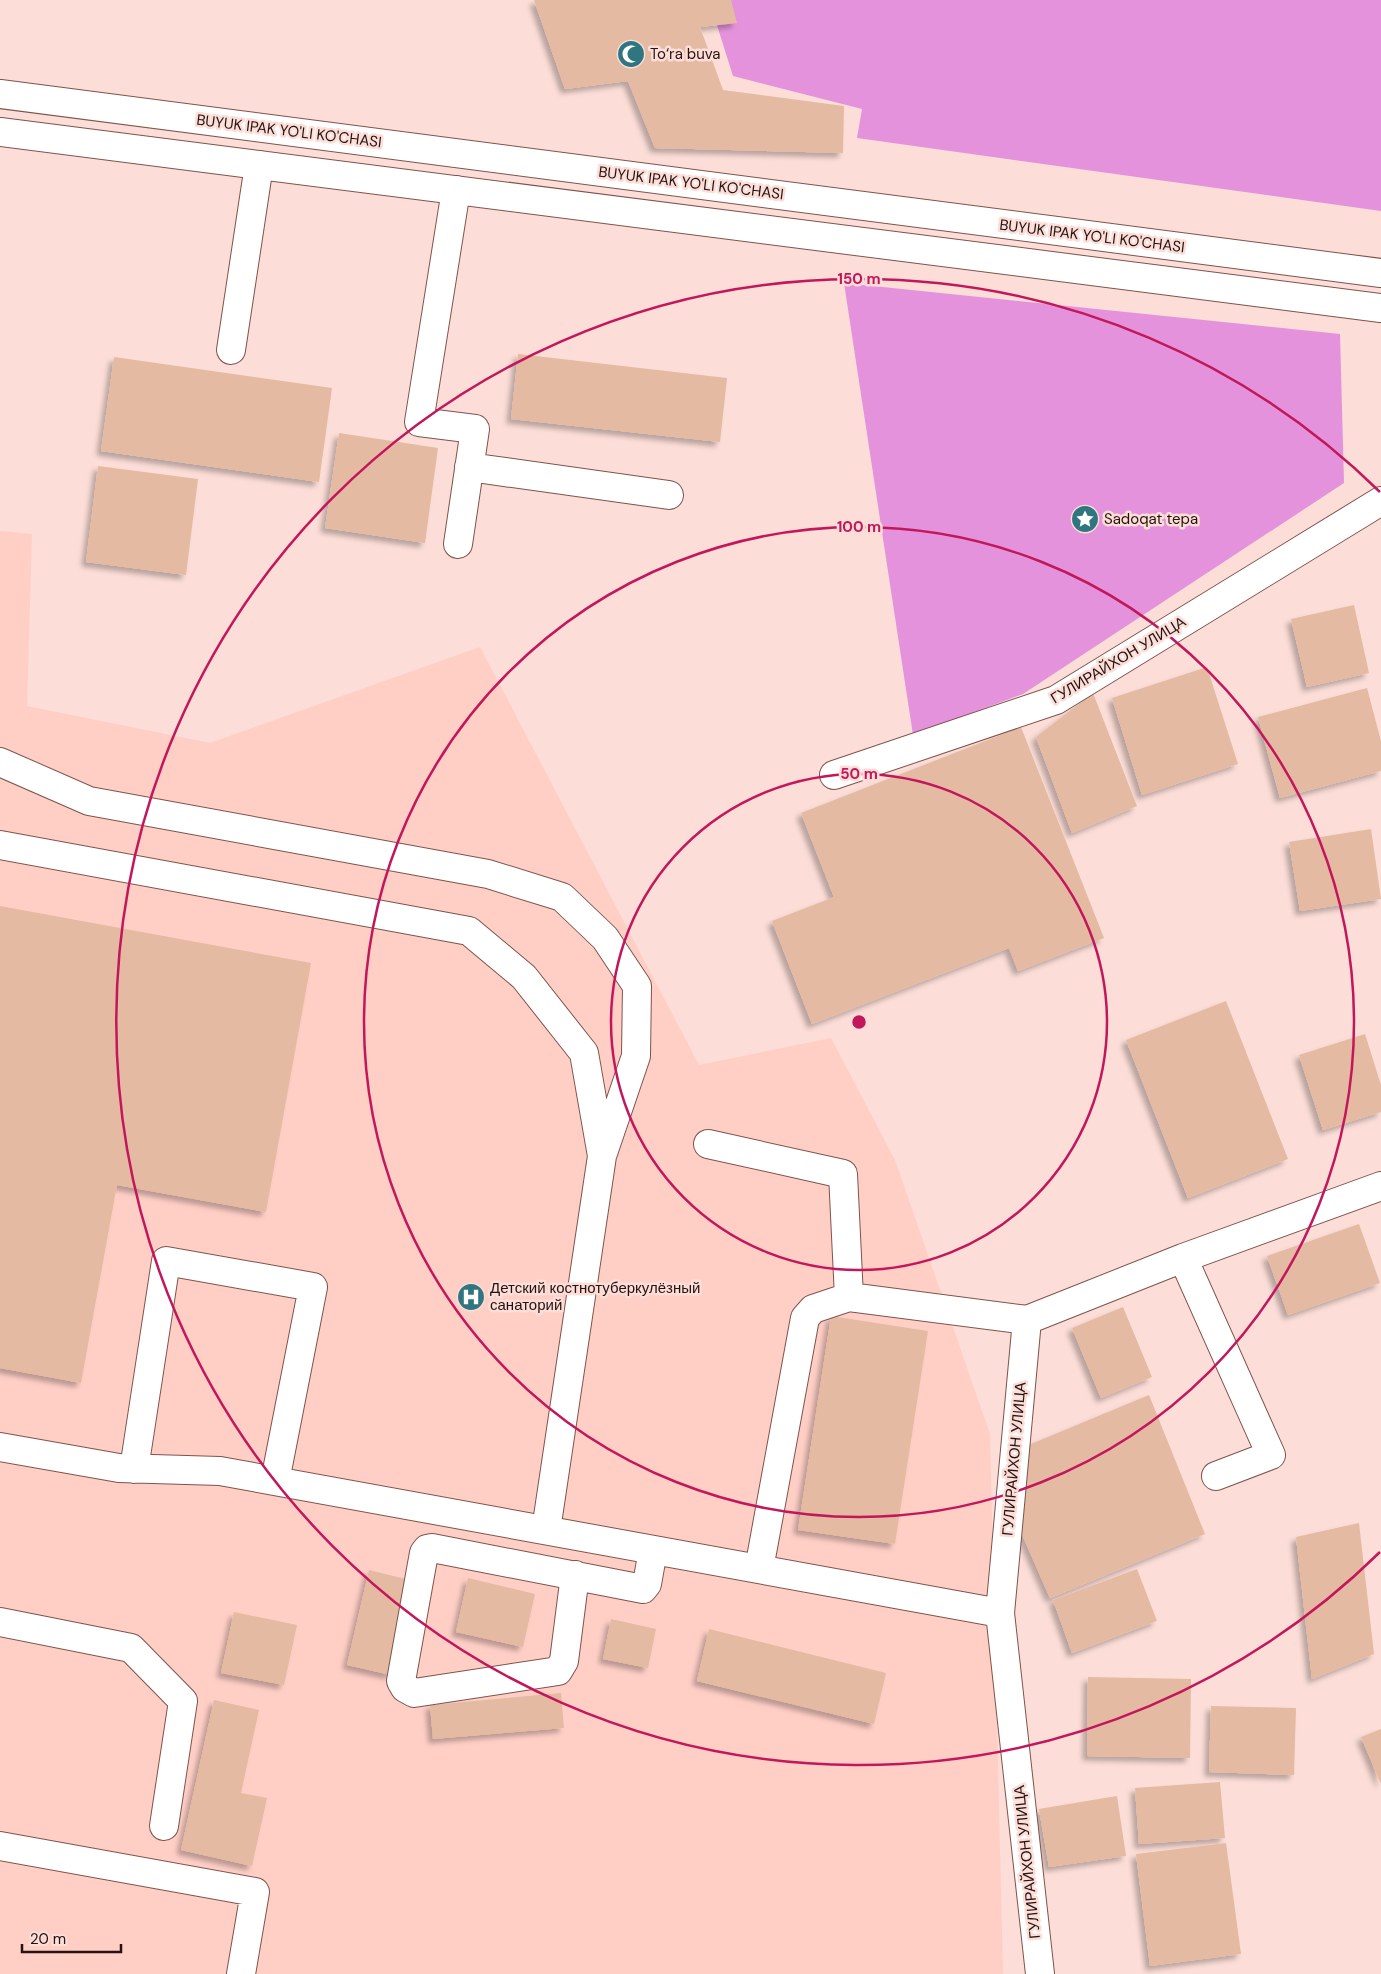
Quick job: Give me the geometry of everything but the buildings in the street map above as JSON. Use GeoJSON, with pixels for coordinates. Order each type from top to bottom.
{"type":"FeatureCollection","features":[{"type":"Feature","properties":{"kind":"main road","name":"BUYUK IPAK YO'LI KO'CHASI"},"geometry":{"type":"LineString","coordinates":[[0,94],[1381,273]]}},
{"type":"Feature","properties":{"kind":"main road"},"geometry":{"type":"LineString","coordinates":[[0,132],[1381,308]]}},
{"type":"Feature","properties":{"kind":"main road"},"geometry":{"type":"LineString","coordinates":[[231,350],[259,165]]}},
{"type":"Feature","properties":{"kind":"main road"},"geometry":{"type":"LineString","coordinates":[[456,190],[419,422],[475,429],[458,544]]}},
{"type":"Feature","properties":{"kind":"main road"},"geometry":{"type":"LineString","coordinates":[[469,467],[669,495]]}},
{"type":"Feature","properties":{"kind":"main road","name":"ГУЛИРАЙХОН УЛИЦА"},"geometry":{"type":"LineString","coordinates":[[834,775],[1056,700],[1381,501]]}},
{"type":"Feature","properties":{"kind":"main road"},"geometry":{"type":"LineString","coordinates":[[0,762],[88,801],[488,874],[562,897],[605,938],[637,986],[636,1056],[602,1156],[546,1530]]}},
{"type":"Feature","properties":{"kind":"main road"},"geometry":{"type":"LineString","coordinates":[[0,846],[469,931],[524,977],[584,1052],[602,1156]]}},
{"type":"Feature","properties":{"kind":"main road"},"geometry":{"type":"LineString","coordinates":[[708,1144],[843,1174],[849,1297]]}},
{"type":"Feature","properties":{"kind":"main road"},"geometry":{"type":"LineString","coordinates":[[759,1569],[805,1318],[813,1309],[849,1297],[1028,1320],[1183,1258],[1381,1186]]}},
{"type":"Feature","properties":{"kind":"main road"},"geometry":{"type":"LineString","coordinates":[[1183,1258],[1271,1454],[1216,1476]]}},
{"type":"Feature","properties":{"kind":"main road"},"geometry":{"type":"LineString","coordinates":[[134,1468],[166,1262],[313,1287],[275,1481]]}},
{"type":"Feature","properties":{"kind":"main road","name":"ГУЛИРАЙХОН УЛИЦА"},"geometry":{"type":"LineString","coordinates":[[1028,1320],[1000,1613],[1040,1974]]}},
{"type":"Feature","properties":{"kind":"main road"},"geometry":{"type":"LineString","coordinates":[[0,1446],[119,1468],[220,1470],[1000,1613]]}},
{"type":"Feature","properties":{"kind":"main road"},"geometry":{"type":"LineString","coordinates":[[575,1575],[564,1661],[558,1671],[414,1693],[405,1688],[401,1681],[424,1553],[427,1549],[432,1548],[575,1575],[643,1589],[647,1584],[653,1550]]}},
{"type":"Feature","properties":{"kind":"main road"},"geometry":{"type":"LineString","coordinates":[[0,1622],[131,1648],[183,1701],[164,1826]]}},
{"type":"Feature","properties":{"kind":"main road"},"geometry":{"type":"LineString","coordinates":[[0,1846],[255,1892],[241,1974]]}},
{"type":"Feature","properties":{"kind":"shaded area"},"geometry":{"type":"Polygon","coordinates":[[[709,0],[1381,0],[1381,211],[857,138],[862,109],[733,76],[709,0]]]}},
{"type":"Feature","properties":{"kind":"shaded area"},"geometry":{"type":"Polygon","coordinates":[[[844,283],[1340,334],[1344,483],[1023,694],[913,735],[844,283]]]}},
{"type":"Feature","properties":{"kind":"shaded area","name":"Детский костнотуберкулёзный санаторий"},"geometry":{"type":"Polygon","coordinates":[[[0,531],[32,534],[27,706],[210,743],[480,647],[699,1065],[831,1038],[895,1160],[990,1434],[1003,1974],[0,1974],[0,531]]]}},
{"type":"Feature","properties":{"kind":"place","name":"To‘ra buva"},"geometry":{"type":"Point","coordinates":[631,54]}},
{"type":"Feature","properties":{"kind":"place","name":"Sadoqat tepa"},"geometry":{"type":"Point","coordinates":[1085,519]}},
{"type":"Feature","properties":{"kind":"place","name":"Детский костнотуберкулёзный санаторий"},"geometry":{"type":"Point","coordinates":[471,1297]}}]}
